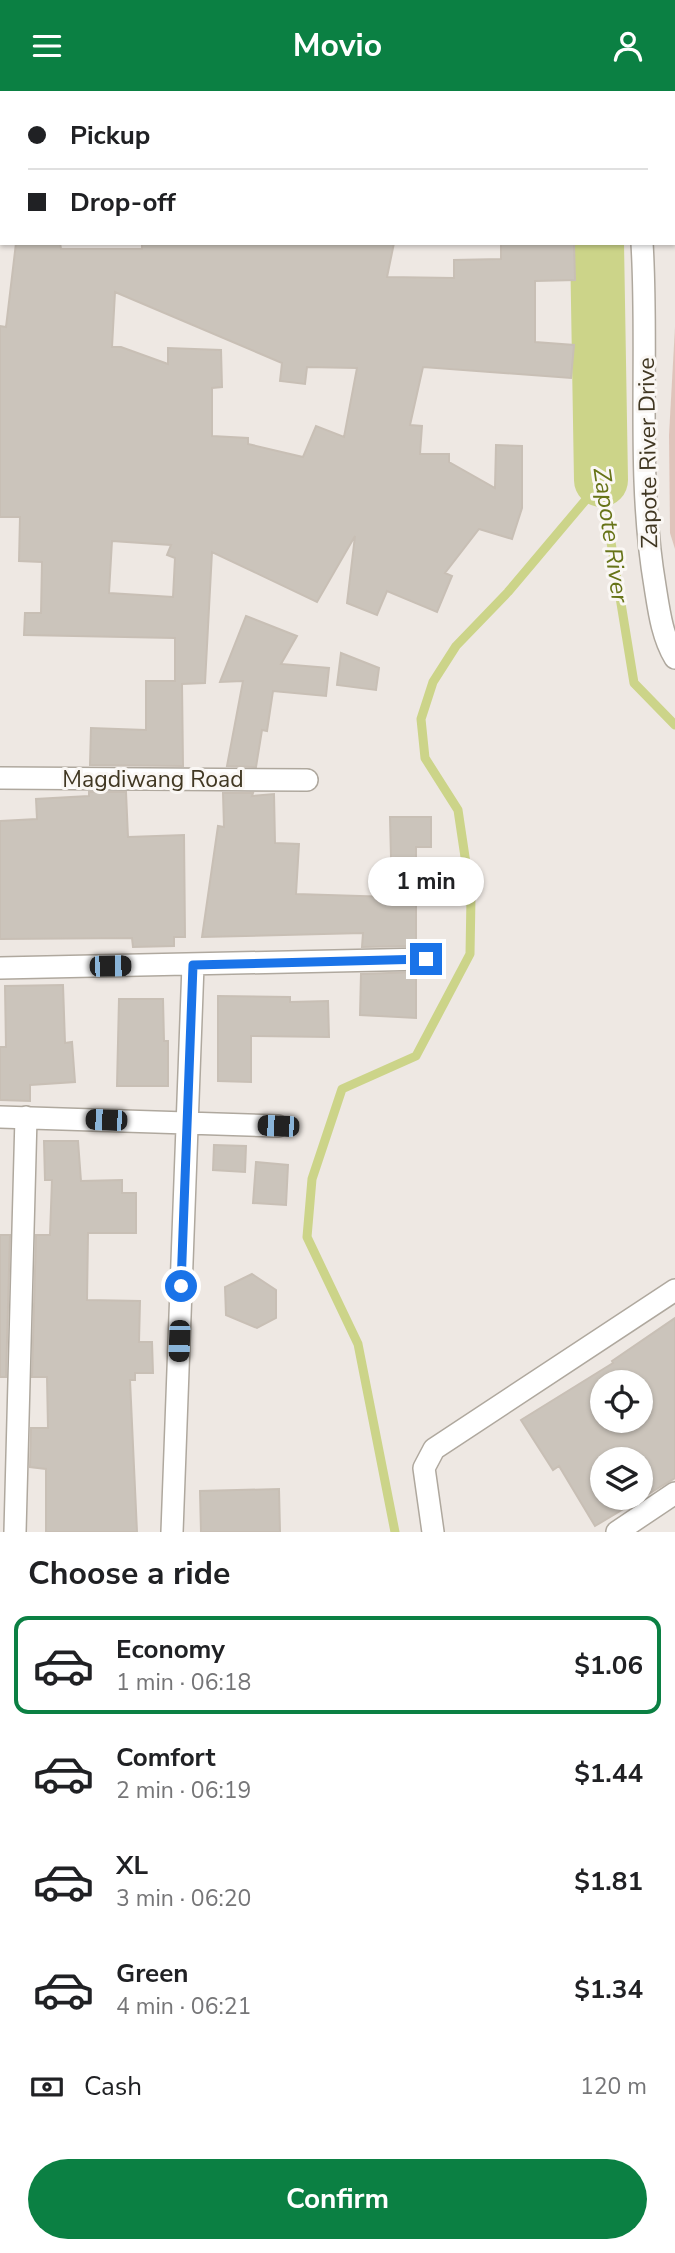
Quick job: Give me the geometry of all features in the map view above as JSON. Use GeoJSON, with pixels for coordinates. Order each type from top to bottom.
{"type":"FeatureCollection","features":[{"type":"Feature","properties":{"kind":"street","name":"Zapote River Drive"},"geometry":{"type":"LineString","coordinates":[[642,245],[645,299],[646,531],[662,623],[675,658]]}},
{"type":"Feature","properties":{"kind":"street","name":"Magdiwang Road"},"geometry":{"type":"LineString","coordinates":[[0,778],[307,780]]}},
{"type":"Feature","properties":{"kind":"street"},"geometry":{"type":"LineString","coordinates":[[0,968],[426,959]]}},
{"type":"Feature","properties":{"kind":"street"},"geometry":{"type":"LineString","coordinates":[[172,1532],[193,965]]}},
{"type":"Feature","properties":{"kind":"street"},"geometry":{"type":"LineString","coordinates":[[0,1117],[278,1126]]}},
{"type":"Feature","properties":{"kind":"street"},"geometry":{"type":"LineString","coordinates":[[15,1532],[26,1117]]}},
{"type":"Feature","properties":{"kind":"street"},"geometry":{"type":"LineString","coordinates":[[433,1532],[424,1468],[434,1449],[675,1290]]}},
{"type":"Feature","properties":{"kind":"street"},"geometry":{"type":"LineString","coordinates":[[617,1532],[675,1493]]}},
{"type":"Feature","properties":{"kind":"shaded area"},"geometry":{"type":"Polygon","coordinates":[[[675,327],[675,549],[670,533],[669,435],[675,327]]]}},
{"type":"Feature","properties":{"kind":"building"},"geometry":{"type":"Polygon","coordinates":[[[16,245],[60,245],[61,249],[142,249],[142,245],[394,245],[387,277],[454,278],[454,260],[501,259],[501,245],[574,245],[575,280],[535,281],[535,342],[574,345],[571,378],[423,367],[410,425],[422,426],[420,454],[449,454],[449,462],[495,488],[496,445],[522,446],[522,508],[512,539],[479,529],[445,573],[452,576],[437,612],[387,591],[377,615],[347,603],[355,536],[317,602],[212,552],[205,683],[182,684],[183,766],[90,765],[91,728],[146,730],[146,681],[175,681],[175,638],[24,635],[25,613],[41,613],[42,562],[19,561],[20,517],[0,517],[0,326],[6,327],[16,245]],[[115,292],[112,347],[121,347],[168,364],[168,348],[221,350],[222,387],[212,388],[212,436],[248,438],[248,444],[303,457],[316,426],[344,437],[357,368],[307,367],[305,384],[280,381],[282,363],[115,292]],[[112,541],[109,593],[173,597],[175,558],[167,555],[171,545],[112,541]]]}},
{"type":"Feature","properties":{"kind":"building"},"geometry":{"type":"Polygon","coordinates":[[[246,616],[297,636],[281,664],[329,668],[326,696],[273,691],[267,731],[262,730],[256,767],[227,766],[243,681],[220,682],[246,616]]]}},
{"type":"Feature","properties":{"kind":"building"},"geometry":{"type":"Polygon","coordinates":[[[341,653],[379,668],[376,690],[337,685],[341,653]]]}},
{"type":"Feature","properties":{"kind":"building"},"geometry":{"type":"Polygon","coordinates":[[[89,792],[126,792],[128,837],[184,835],[185,937],[174,937],[174,946],[133,947],[132,938],[0,939],[0,821],[37,819],[36,799],[89,796],[89,792]]]}},
{"type":"Feature","properties":{"kind":"building"},"geometry":{"type":"Polygon","coordinates":[[[223,793],[253,793],[252,796],[274,794],[275,843],[299,844],[296,894],[392,897],[390,817],[431,817],[431,847],[416,847],[416,946],[362,947],[363,933],[202,937],[218,826],[224,827],[223,793]]]}},
{"type":"Feature","properties":{"kind":"building"},"geometry":{"type":"Polygon","coordinates":[[[416,972],[416,1018],[360,1015],[361,974],[416,972]]]}},
{"type":"Feature","properties":{"kind":"building"},"geometry":{"type":"Polygon","coordinates":[[[63,985],[65,1043],[72,1042],[75,1082],[30,1085],[30,1101],[0,1100],[0,1047],[6,1047],[5,986],[63,985]]]}},
{"type":"Feature","properties":{"kind":"building"},"geometry":{"type":"Polygon","coordinates":[[[218,996],[290,997],[290,1002],[328,1001],[329,1037],[251,1036],[251,1082],[218,1081],[218,996]]]}},
{"type":"Feature","properties":{"kind":"building"},"geometry":{"type":"Polygon","coordinates":[[[119,999],[163,999],[164,1041],[168,1041],[168,1086],[117,1086],[119,999]]]}},
{"type":"Feature","properties":{"kind":"building"},"geometry":{"type":"Polygon","coordinates":[[[44,1141],[78,1141],[81,1181],[122,1180],[122,1193],[136,1193],[136,1233],[88,1233],[87,1300],[140,1301],[139,1342],[152,1342],[153,1373],[135,1373],[135,1380],[130,1380],[137,1532],[46,1532],[46,1469],[30,1467],[31,1428],[48,1428],[47,1377],[32,1377],[36,1235],[50,1235],[52,1180],[45,1180],[44,1141]]]}},
{"type":"Feature","properties":{"kind":"building"},"geometry":{"type":"Polygon","coordinates":[[[214,1145],[246,1146],[245,1172],[213,1170],[214,1145]]]}},
{"type":"Feature","properties":{"kind":"building"},"geometry":{"type":"Polygon","coordinates":[[[256,1162],[288,1165],[286,1205],[253,1203],[256,1162]]]}},
{"type":"Feature","properties":{"kind":"building"},"geometry":{"type":"Polygon","coordinates":[[[0,1235],[10,1235],[6,1377],[0,1377],[0,1235]]]}},
{"type":"Feature","properties":{"kind":"building"},"geometry":{"type":"Polygon","coordinates":[[[252,1274],[276,1290],[276,1318],[257,1328],[226,1315],[225,1287],[252,1274]]]}},
{"type":"Feature","properties":{"kind":"building"},"geometry":{"type":"Polygon","coordinates":[[[675,1318],[675,1478],[653,1491],[653,1447],[590,1447],[590,1510],[622,1510],[595,1526],[559,1466],[553,1470],[521,1420],[590,1377],[590,1433],[653,1433],[653,1370],[602,1370],[613,1363],[612,1361],[675,1318]]]}},
{"type":"Feature","properties":{"kind":"building"},"geometry":{"type":"Polygon","coordinates":[[[279,1489],[280,1532],[201,1532],[200,1491],[279,1489]]]}},
{"type":"Feature","properties":{"kind":"waterway","name":"Zapote River"},"geometry":{"type":"LineString","coordinates":[[597,245],[601,480]]}},
{"type":"Feature","properties":{"kind":"waterway","name":"Zapote River"},"geometry":{"type":"LineString","coordinates":[[601,481],[634,683],[675,725]]}},
{"type":"Feature","properties":{"kind":"waterway"},"geometry":{"type":"LineString","coordinates":[[395,1532],[358,1344],[307,1237],[312,1179],[342,1089],[416,1056],[470,954],[471,897],[458,810],[425,758],[421,719],[433,682],[456,646],[508,592],[600,483]]}},
{"type":"Feature","properties":{"kind":"route"},"geometry":{"type":"LineString","coordinates":[[181,1286],[193,965],[426,959]]}}]}
